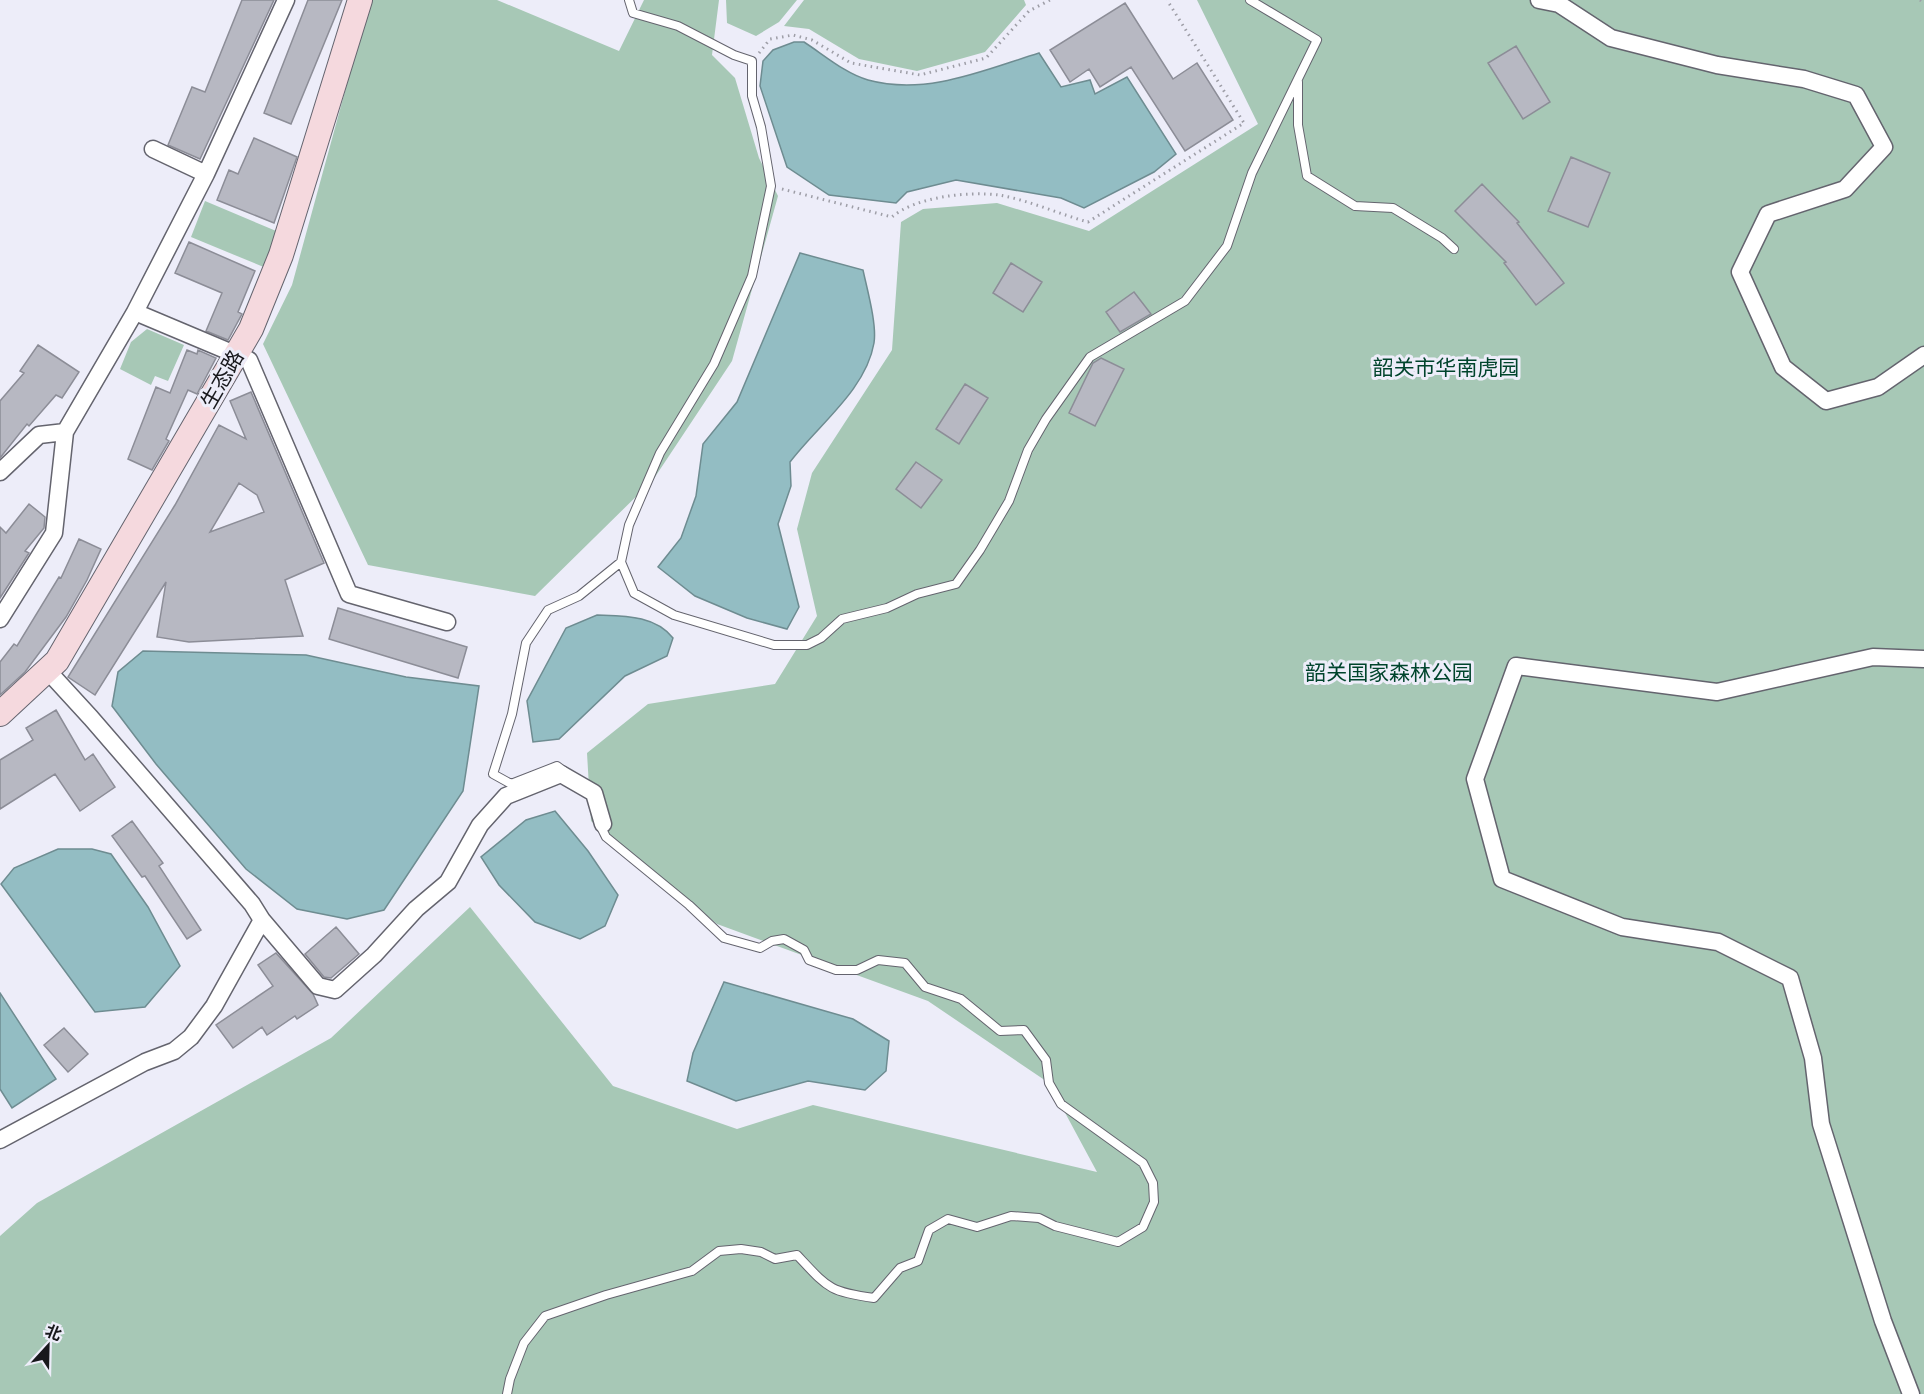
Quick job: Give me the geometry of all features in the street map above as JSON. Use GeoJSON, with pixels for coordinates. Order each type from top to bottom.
{"type":"FeatureCollection","features":[{"type":"Feature","properties":{"kind":"street"},"geometry":{"type":"LineString","coordinates":[[0,619],[54,533],[65,432],[135,312],[206,174],[286,0]]}},
{"type":"Feature","properties":{"kind":"street","name":"生态路"},"geometry":{"type":"LineString","coordinates":[[0,714],[57,661],[251,329],[281,255],[360,0]]}},
{"type":"Feature","properties":{"kind":"street"},"geometry":{"type":"LineString","coordinates":[[1539,0],[1559,4],[1611,38],[1717,65],[1804,79],[1856,95],[1884,147],[1845,189],[1768,214],[1740,272],[1783,367],[1826,401],[1878,387],[1924,355]]}},
{"type":"Feature","properties":{"kind":"street"},"geometry":{"type":"LineString","coordinates":[[153,149],[206,174]]}},
{"type":"Feature","properties":{"kind":"street"},"geometry":{"type":"LineString","coordinates":[[135,312],[249,360],[349,594],[447,622]]}},
{"type":"Feature","properties":{"kind":"street"},"geometry":{"type":"LineString","coordinates":[[0,472],[39,435],[65,432]]}},
{"type":"Feature","properties":{"kind":"street"},"geometry":{"type":"LineString","coordinates":[[1911,1394],[1883,1322],[1821,1124],[1813,1058],[1790,978],[1718,942],[1622,927],[1502,879],[1475,779],[1516,666],[1717,692],[1873,657],[1924,659]]}},
{"type":"Feature","properties":{"kind":"street"},"geometry":{"type":"LineString","coordinates":[[47,670],[252,904],[262,920],[318,986],[335,990],[374,955],[416,909],[448,882],[480,825],[506,796],[561,774],[594,794],[603,824]]}},
{"type":"Feature","properties":{"kind":"street"},"geometry":{"type":"LineString","coordinates":[[0,1140],[145,1062],[174,1051],[191,1037],[214,1006],[262,920]]}},
{"type":"Feature","properties":{"kind":"lane"},"geometry":{"type":"LineString","coordinates":[[629,0],[633,12],[678,26],[734,55],[752,61],[752,96],[761,127],[771,186],[752,276],[714,364],[660,453],[629,525],[621,562],[634,593],[674,615],[774,645],[807,645],[821,638],[842,619],[887,608],[917,594],[956,584],[980,550],[1009,501],[1028,450],[1046,419],[1090,357],[1185,302],[1227,246],[1252,173],[1317,40],[1250,0]]}},
{"type":"Feature","properties":{"kind":"lane"},"geometry":{"type":"LineString","coordinates":[[1298,78],[1298,125],[1307,176],[1355,206],[1393,208],[1442,238],[1454,249]]}},
{"type":"Feature","properties":{"kind":"lane"},"geometry":{"type":"LineString","coordinates":[[507,1394],[510,1379],[524,1343],[545,1316],[606,1295],[692,1271],[719,1251],[741,1249],[761,1252],[775,1259],[797,1255],[824,1284],[832,1289],[841,1294],[874,1298],[900,1268],[918,1261],[929,1230],[948,1219],[977,1227],[1011,1216],[1039,1218],[1054,1226],[1118,1242],[1143,1227],[1154,1202],[1153,1183],[1143,1163],[1061,1104],[1049,1083],[1046,1060],[1024,1030],[1000,1031],[961,999],[925,987],[905,963],[878,960],[857,970],[836,970],[809,960],[804,950],[784,939],[772,941],[760,948],[724,938],[689,905],[606,837],[594,814],[594,806],[574,778],[556,766],[511,784],[493,774],[512,714],[526,643],[548,610],[579,596],[621,562]]}},
{"type":"Feature","properties":{"kind":"path"},"geometry":{"type":"LineString","coordinates":[[752,61],[770,39],[793,34],[812,40],[850,63],[920,75],[987,58],[1029,11],[1050,0]]}},
{"type":"Feature","properties":{"kind":"path"},"geometry":{"type":"LineString","coordinates":[[771,186],[892,217],[904,207],[918,201],[958,196],[998,195],[1088,222],[1244,123],[1167,0]]}},
{"type":"Feature","properties":{"kind":"path"},"geometry":{"type":"LineString","coordinates":[[1920,0],[1924,3]]}},
{"type":"Feature","properties":{"kind":"green space"},"geometry":{"type":"Polygon","coordinates":[[[370,0],[497,0],[619,51],[644,0],[719,0],[712,55],[735,78],[759,158],[778,196],[732,361],[653,480],[535,596],[368,565],[263,344],[292,285],[370,0]]]}},
{"type":"Feature","properties":{"kind":"green space"},"geometry":{"type":"Polygon","coordinates":[[[726,0],[797,0],[779,22],[756,36],[727,23],[726,0]]]}},
{"type":"Feature","properties":{"kind":"green space"},"geometry":{"type":"Polygon","coordinates":[[[804,0],[1024,0],[1026,5],[985,52],[917,71],[859,59],[809,29],[784,26],[804,0]]]}},
{"type":"Feature","properties":{"kind":"green space","name":"韶关国家森林公园"},"geometry":{"type":"Polygon","coordinates":[[[1197,0],[1924,0],[1924,1394],[0,1394],[0,1236],[37,1203],[331,1038],[470,907],[613,1086],[737,1129],[813,1105],[1097,1172],[1049,1083],[928,1001],[717,924],[591,821],[587,753],[648,704],[775,684],[817,616],[797,529],[812,473],[892,350],[901,222],[923,209],[997,203],[1089,231],[1258,124],[1197,0]]]}},
{"type":"Feature","properties":{"kind":"green space"},"geometry":{"type":"Polygon","coordinates":[[[205,201],[281,233],[266,268],[191,237],[205,201]]]}},
{"type":"Feature","properties":{"kind":"green space"},"geometry":{"type":"Polygon","coordinates":[[[147,329],[184,345],[168,381],[155,376],[151,385],[120,369],[131,342],[147,329]]]}},
{"type":"Feature","properties":{"kind":"water"},"geometry":{"type":"Polygon","coordinates":[[[794,42],[804,42],[843,69],[860,77],[890,84],[912,85],[955,79],[1039,53],[1061,87],[1090,80],[1095,94],[1127,77],[1176,154],[1154,172],[1084,208],[1061,198],[956,180],[907,192],[896,203],[829,195],[787,167],[760,86],[763,61],[773,50],[794,42]]]}},
{"type":"Feature","properties":{"kind":"water"},"geometry":{"type":"Polygon","coordinates":[[[800,253],[863,270],[875,335],[869,360],[851,392],[790,462],[791,486],[778,524],[799,607],[787,629],[747,618],[695,596],[658,567],[681,538],[696,496],[703,444],[737,402],[800,253]]]}},
{"type":"Feature","properties":{"kind":"water"},"geometry":{"type":"Polygon","coordinates":[[[597,615],[638,618],[666,630],[673,638],[667,656],[625,676],[559,739],[533,742],[527,701],[566,628],[597,615]]]}},
{"type":"Feature","properties":{"kind":"water"},"geometry":{"type":"Polygon","coordinates":[[[143,651],[306,655],[406,677],[479,686],[463,791],[384,910],[347,919],[297,909],[246,869],[156,764],[112,706],[118,672],[143,651]]]}},
{"type":"Feature","properties":{"kind":"water"},"geometry":{"type":"Polygon","coordinates":[[[555,811],[588,851],[618,895],[605,926],[580,939],[535,922],[499,885],[481,857],[526,820],[555,811]]]}},
{"type":"Feature","properties":{"kind":"water"},"geometry":{"type":"Polygon","coordinates":[[[58,849],[92,849],[111,854],[148,907],[180,966],[145,1007],[95,1012],[1,884],[14,868],[58,849]]]}},
{"type":"Feature","properties":{"kind":"water"},"geometry":{"type":"Polygon","coordinates":[[[724,982],[853,1019],[889,1041],[886,1071],[865,1090],[808,1081],[736,1101],[687,1081],[693,1053],[724,982]]]}},
{"type":"Feature","properties":{"kind":"water"},"geometry":{"type":"Polygon","coordinates":[[[0,993],[56,1079],[12,1108],[0,1089],[0,993]]]}},
{"type":"Feature","properties":{"kind":"building"},"geometry":{"type":"Polygon","coordinates":[[[242,0],[274,0],[200,159],[168,145],[192,87],[205,92],[242,0]]]}},
{"type":"Feature","properties":{"kind":"building"},"geometry":{"type":"Polygon","coordinates":[[[308,0],[342,0],[291,124],[264,113],[308,0]]]}},
{"type":"Feature","properties":{"kind":"building"},"geometry":{"type":"Polygon","coordinates":[[[1125,3],[1173,79],[1197,63],[1233,120],[1185,151],[1131,67],[1100,87],[1089,69],[1070,82],[1050,50],[1125,3]]]}},
{"type":"Feature","properties":{"kind":"building"},"geometry":{"type":"Polygon","coordinates":[[[1516,46],[1550,102],[1523,119],[1488,63],[1516,46]]]}},
{"type":"Feature","properties":{"kind":"building"},"geometry":{"type":"Polygon","coordinates":[[[254,138],[297,157],[274,223],[217,200],[229,170],[238,174],[254,138]]]}},
{"type":"Feature","properties":{"kind":"building"},"geometry":{"type":"Polygon","coordinates":[[[1571,157],[1610,173],[1588,227],[1548,211],[1571,157]]]}},
{"type":"Feature","properties":{"kind":"building"},"geometry":{"type":"Polygon","coordinates":[[[1482,184],[1519,222],[1517,223],[1564,283],[1536,305],[1504,263],[1506,262],[1455,211],[1482,184]]]}},
{"type":"Feature","properties":{"kind":"building"},"geometry":{"type":"Polygon","coordinates":[[[189,242],[255,271],[238,312],[242,314],[228,340],[206,331],[222,293],[175,273],[189,242]]]}},
{"type":"Feature","properties":{"kind":"building"},"geometry":{"type":"Polygon","coordinates":[[[1011,263],[1042,282],[1023,312],[993,293],[1011,263]]]}},
{"type":"Feature","properties":{"kind":"building"},"geometry":{"type":"Polygon","coordinates":[[[1134,292],[1151,314],[1120,332],[1106,312],[1134,292]]]}},
{"type":"Feature","properties":{"kind":"building"},"geometry":{"type":"Polygon","coordinates":[[[38,345],[79,372],[62,398],[56,395],[29,426],[27,424],[0,458],[0,401],[24,373],[20,371],[38,345]]]}},
{"type":"Feature","properties":{"kind":"building"},"geometry":{"type":"Polygon","coordinates":[[[187,350],[197,354],[198,350],[216,358],[197,394],[188,390],[166,439],[169,441],[152,470],[128,459],[156,387],[170,393],[187,350]]]}},
{"type":"Feature","properties":{"kind":"building"},"geometry":{"type":"Polygon","coordinates":[[[1101,358],[1124,369],[1095,426],[1069,413],[1093,363],[1101,358]]]}},
{"type":"Feature","properties":{"kind":"building"},"geometry":{"type":"Polygon","coordinates":[[[965,384],[988,398],[959,444],[936,429],[965,384]]]}},
{"type":"Feature","properties":{"kind":"building"},"geometry":{"type":"Polygon","coordinates":[[[251,392],[324,563],[285,580],[303,636],[189,642],[157,637],[166,582],[95,695],[68,677],[175,505],[219,425],[246,439],[230,401],[251,392]],[[239,483],[210,532],[264,512],[257,495],[239,483]]]}},
{"type":"Feature","properties":{"kind":"building"},"geometry":{"type":"Polygon","coordinates":[[[916,462],[942,480],[921,508],[896,489],[916,462]]]}},
{"type":"Feature","properties":{"kind":"building"},"geometry":{"type":"Polygon","coordinates":[[[29,504],[45,517],[44,528],[25,551],[29,553],[0,598],[0,527],[6,533],[29,504]]]}},
{"type":"Feature","properties":{"kind":"building"},"geometry":{"type":"Polygon","coordinates":[[[79,539],[101,549],[87,580],[66,617],[25,672],[0,695],[0,662],[14,644],[17,646],[59,577],[61,578],[79,539]]]}},
{"type":"Feature","properties":{"kind":"building"},"geometry":{"type":"Polygon","coordinates":[[[338,608],[467,647],[458,678],[329,639],[338,608]]]}},
{"type":"Feature","properties":{"kind":"building"},"geometry":{"type":"Polygon","coordinates":[[[56,710],[85,760],[93,754],[115,787],[80,811],[55,774],[0,809],[0,760],[33,740],[26,728],[56,710]]]}},
{"type":"Feature","properties":{"kind":"building"},"geometry":{"type":"Polygon","coordinates":[[[132,821],[163,863],[159,866],[201,930],[187,939],[145,876],[142,877],[112,836],[132,821]]]}},
{"type":"Feature","properties":{"kind":"building"},"geometry":{"type":"Polygon","coordinates":[[[336,927],[359,954],[331,978],[324,977],[305,954],[336,927]]]}},
{"type":"Feature","properties":{"kind":"building"},"geometry":{"type":"Polygon","coordinates":[[[276,953],[313,994],[318,1005],[297,1019],[295,1016],[267,1035],[262,1027],[233,1048],[216,1025],[273,986],[258,965],[276,953]]]}},
{"type":"Feature","properties":{"kind":"building"},"geometry":{"type":"Polygon","coordinates":[[[64,1028],[88,1054],[68,1072],[44,1045],[64,1028]]]}},
{"type":"Feature","properties":{"kind":"park label","name":"韶关市华南虎园"},"geometry":{"type":"Point","coordinates":[1446,367]}}]}
